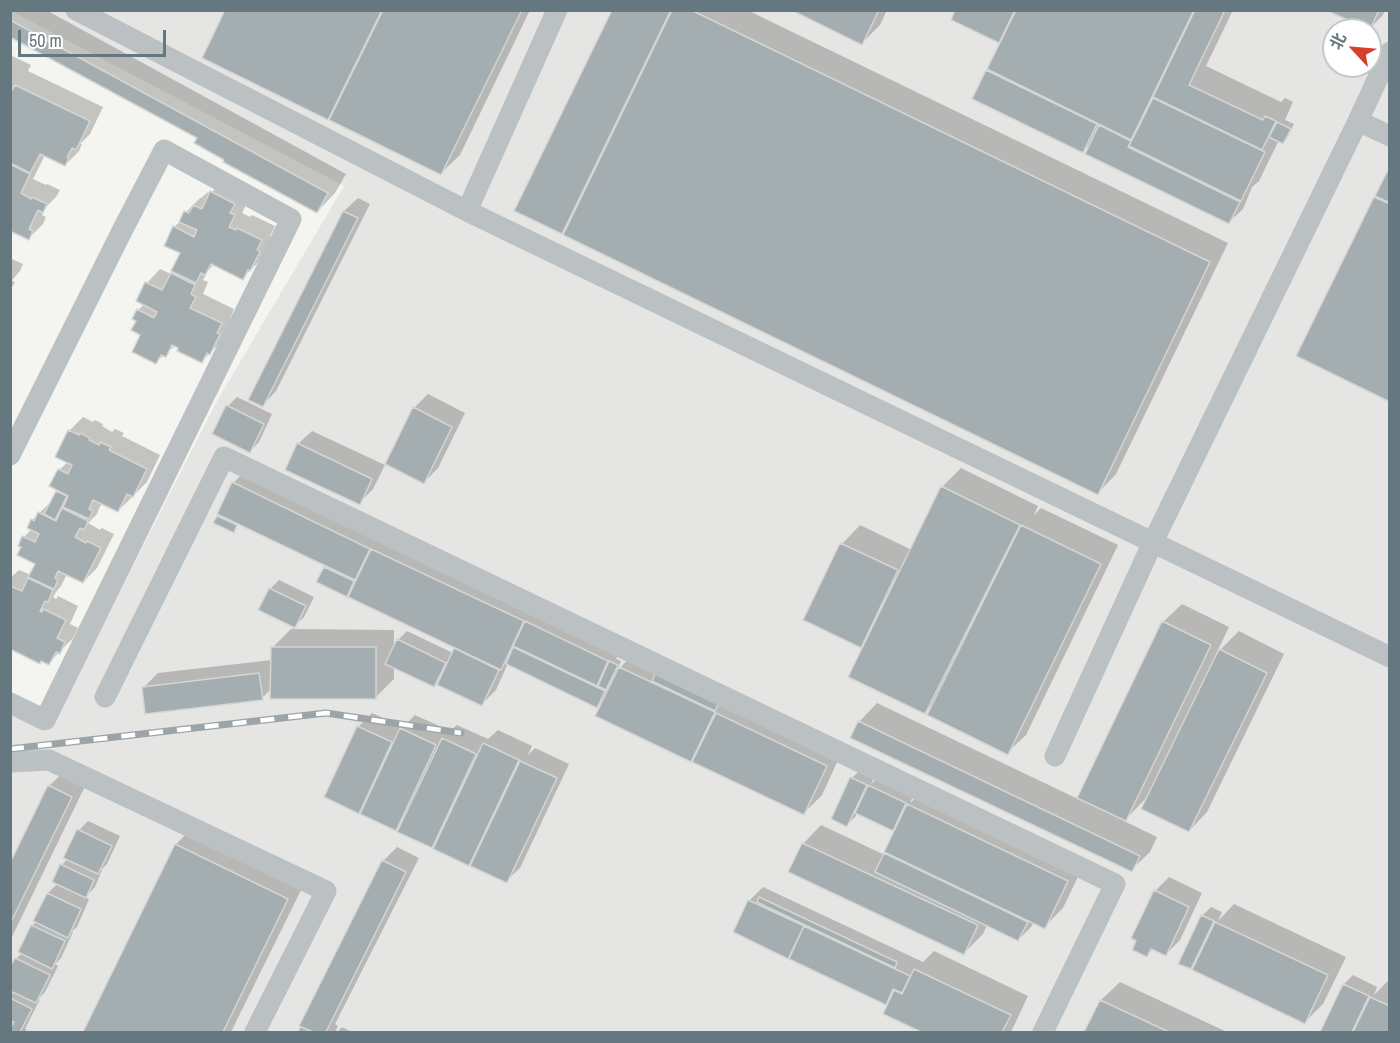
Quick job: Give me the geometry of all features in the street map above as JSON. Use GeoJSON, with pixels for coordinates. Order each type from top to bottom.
{"type":"FeatureCollection","features":[{"type":"Feature","properties":{"kind":"street"},"geometry":{"type":"LineString","coordinates":[[76,10],[467,211],[1389,657]]}},
{"type":"Feature","properties":{"kind":"street"},"geometry":{"type":"LineString","coordinates":[[467,211],[557,10]]}},
{"type":"Feature","properties":{"kind":"street"},"geometry":{"type":"LineString","coordinates":[[1055,756],[1154,542],[1358,121],[1389,52]]}},
{"type":"Feature","properties":{"kind":"street"},"geometry":{"type":"LineString","coordinates":[[1358,121],[1389,136]]}},
{"type":"Feature","properties":{"kind":"street"},"geometry":{"type":"LineString","coordinates":[[10,455],[164,150],[291,219],[45,720],[10,703]]}},
{"type":"Feature","properties":{"kind":"street"},"geometry":{"type":"LineString","coordinates":[[105,697],[224,457],[1115,884],[1043,1032]]}},
{"type":"Feature","properties":{"kind":"street"},"geometry":{"type":"LineString","coordinates":[[10,762],[49,760],[326,891],[255,1032]]}},
{"type":"Feature","properties":{"kind":"shaded area"},"geometry":{"type":"Polygon","coordinates":[[[11,11],[1389,11],[1389,1032],[11,1032],[10,715],[48,732],[217,401],[344,186],[11,11]]]}},
{"type":"Feature","properties":{"kind":"building"},"geometry":{"type":"Polygon","coordinates":[[[225,10],[382,10],[328,120],[202,58],[225,10]]]}},
{"type":"Feature","properties":{"kind":"building"},"geometry":{"type":"Polygon","coordinates":[[[383,10],[522,10],[441,175],[329,120],[383,10]]]}},
{"type":"Feature","properties":{"kind":"building"},"geometry":{"type":"Polygon","coordinates":[[[612,10],[671,10],[562,234],[514,211],[612,10]]]}},
{"type":"Feature","properties":{"kind":"building"},"geometry":{"type":"Polygon","coordinates":[[[672,10],[691,10],[1210,262],[1098,495],[563,235],[672,10]]]}},
{"type":"Feature","properties":{"kind":"building"},"geometry":{"type":"Polygon","coordinates":[[[791,10],[879,10],[862,45],[791,10]]]}},
{"type":"Feature","properties":{"kind":"building"},"geometry":{"type":"Polygon","coordinates":[[[955,10],[1015,10],[999,43],[951,20],[955,10]]]}},
{"type":"Feature","properties":{"kind":"building"},"geometry":{"type":"Polygon","coordinates":[[[1016,10],[1194,10],[1131,140],[987,69],[1016,10]]]}},
{"type":"Feature","properties":{"kind":"building"},"geometry":{"type":"Polygon","coordinates":[[[1195,10],[1225,10],[1189,85],[1263,120],[1265,116],[1276,121],[1262,150],[1153,97],[1195,10]]]}},
{"type":"Feature","properties":{"kind":"building"},"geometry":{"type":"Polygon","coordinates":[[[1331,10],[1379,10],[1375,18],[1343,18],[1330,12],[1331,10]]]}},
{"type":"Feature","properties":{"kind":"building"},"geometry":{"type":"Polygon","coordinates":[[[10,20],[328,193],[317,213],[223,162],[224,160],[194,143],[197,138],[10,37],[10,20]]]}},
{"type":"Feature","properties":{"kind":"building"},"geometry":{"type":"Polygon","coordinates":[[[986,70],[1097,124],[1083,153],[972,99],[986,70]]]}},
{"type":"Feature","properties":{"kind":"building"},"geometry":{"type":"Polygon","coordinates":[[[15,85],[90,121],[76,150],[72,148],[67,157],[69,158],[65,166],[40,154],[30,173],[10,163],[10,93],[15,85]]]}},
{"type":"Feature","properties":{"kind":"building"},"geometry":{"type":"Polygon","coordinates":[[[1153,98],[1265,152],[1241,201],[1129,146],[1153,98]]]}},
{"type":"Feature","properties":{"kind":"building"},"geometry":{"type":"Polygon","coordinates":[[[1277,122],[1291,129],[1283,144],[1269,137],[1277,122]]]}},
{"type":"Feature","properties":{"kind":"building"},"geometry":{"type":"Polygon","coordinates":[[[1099,125],[1131,141],[1128,147],[1240,202],[1229,224],[1085,154],[1099,125]]]}},
{"type":"Feature","properties":{"kind":"building"},"geometry":{"type":"Polygon","coordinates":[[[10,164],[30,174],[21,193],[47,204],[43,213],[38,210],[29,229],[33,231],[29,240],[10,231],[10,164]]]}},
{"type":"Feature","properties":{"kind":"building"},"geometry":{"type":"Polygon","coordinates":[[[1387,172],[1390,173],[1390,203],[1375,196],[1387,172]]]}},
{"type":"Feature","properties":{"kind":"building"},"geometry":{"type":"Polygon","coordinates":[[[210,191],[235,204],[230,213],[235,215],[229,227],[236,230],[237,228],[262,240],[257,250],[260,252],[243,280],[211,264],[205,275],[201,273],[196,283],[171,271],[180,253],[164,246],[173,226],[194,237],[197,230],[179,222],[184,211],[189,213],[193,205],[202,209],[210,191]]]}},
{"type":"Feature","properties":{"kind":"building"},"geometry":{"type":"Polygon","coordinates":[[[1374,197],[1390,204],[1390,402],[1296,356],[1374,197]]]}},
{"type":"Feature","properties":{"kind":"building"},"geometry":{"type":"Polygon","coordinates":[[[343,211],[358,218],[263,407],[248,400],[343,211]]]}},
{"type":"Feature","properties":{"kind":"building"},"geometry":{"type":"Polygon","coordinates":[[[171,273],[195,285],[191,294],[196,297],[190,308],[222,323],[217,333],[220,334],[210,355],[207,353],[202,363],[177,351],[178,348],[172,345],[166,357],[161,355],[156,364],[132,352],[140,335],[131,330],[136,321],[132,319],[137,309],[154,318],[157,312],[136,301],[145,282],[162,290],[171,273]]]}},
{"type":"Feature","properties":{"kind":"building"},"geometry":{"type":"Polygon","coordinates":[[[226,405],[264,424],[250,453],[212,434],[226,405]]]}},
{"type":"Feature","properties":{"kind":"building"},"geometry":{"type":"Polygon","coordinates":[[[413,407],[452,427],[424,484],[385,464],[413,407]]]}},
{"type":"Feature","properties":{"kind":"building"},"geometry":{"type":"Polygon","coordinates":[[[68,430],[79,435],[80,433],[99,445],[100,442],[111,447],[109,450],[147,469],[133,497],[127,494],[118,512],[93,500],[89,509],[93,511],[89,519],[63,507],[68,496],[49,486],[58,469],[68,474],[72,465],[55,457],[68,430]]]}},
{"type":"Feature","properties":{"kind":"building"},"geometry":{"type":"Polygon","coordinates":[[[297,443],[372,479],[360,505],[285,470],[297,443]]]}},
{"type":"Feature","properties":{"kind":"building"},"geometry":{"type":"Polygon","coordinates":[[[232,482],[370,549],[355,580],[217,514],[232,482]]]}},
{"type":"Feature","properties":{"kind":"building"},"geometry":{"type":"Polygon","coordinates":[[[941,486],[1020,525],[925,714],[848,677],[941,486]]]}},
{"type":"Feature","properties":{"kind":"building"},"geometry":{"type":"Polygon","coordinates":[[[56,491],[67,496],[55,520],[44,514],[56,491]]]}},
{"type":"Feature","properties":{"kind":"building"},"geometry":{"type":"Polygon","coordinates":[[[62,508],[88,521],[84,530],[80,528],[75,537],[101,548],[83,583],[58,571],[55,578],[58,580],[54,589],[28,577],[35,564],[17,555],[21,547],[18,546],[22,536],[35,542],[39,534],[27,528],[31,519],[34,521],[38,512],[56,521],[62,508]]]}},
{"type":"Feature","properties":{"kind":"building"},"geometry":{"type":"Polygon","coordinates":[[[217,516],[237,525],[234,533],[213,523],[217,516]]]}},
{"type":"Feature","properties":{"kind":"building"},"geometry":{"type":"Polygon","coordinates":[[[1021,525],[1101,564],[1008,755],[927,715],[1021,525]]]}},
{"type":"Feature","properties":{"kind":"building"},"geometry":{"type":"Polygon","coordinates":[[[840,543],[898,570],[861,648],[803,620],[840,543]]]}},
{"type":"Feature","properties":{"kind":"building"},"geometry":{"type":"Polygon","coordinates":[[[371,549],[524,621],[501,670],[348,597],[371,549]]]}},
{"type":"Feature","properties":{"kind":"building"},"geometry":{"type":"Polygon","coordinates":[[[324,567],[354,581],[347,597],[316,582],[324,567]]]}},
{"type":"Feature","properties":{"kind":"building"},"geometry":{"type":"Polygon","coordinates":[[[28,578],[53,590],[48,602],[45,601],[40,611],[42,612],[43,609],[66,620],[57,638],[65,642],[60,654],[56,652],[49,665],[41,661],[40,664],[12,650],[10,653],[10,586],[22,591],[28,578]]]}},
{"type":"Feature","properties":{"kind":"building"},"geometry":{"type":"Polygon","coordinates":[[[269,588],[306,606],[295,628],[258,610],[269,588]]]}},
{"type":"Feature","properties":{"kind":"building"},"geometry":{"type":"Polygon","coordinates":[[[525,621],[608,661],[597,686],[513,646],[525,621]]]}},
{"type":"Feature","properties":{"kind":"building"},"geometry":{"type":"Polygon","coordinates":[[[1162,621],[1211,645],[1126,821],[1077,798],[1162,621]]]}},
{"type":"Feature","properties":{"kind":"building"},"geometry":{"type":"Polygon","coordinates":[[[397,639],[446,663],[434,687],[385,664],[397,639]]]}},
{"type":"Feature","properties":{"kind":"building"},"geometry":{"type":"Polygon","coordinates":[[[271,647],[376,647],[376,699],[270,699],[271,647]]]}},
{"type":"Feature","properties":{"kind":"building"},"geometry":{"type":"Polygon","coordinates":[[[513,647],[605,691],[597,708],[506,664],[513,647]]]}},
{"type":"Feature","properties":{"kind":"building"},"geometry":{"type":"Polygon","coordinates":[[[454,648],[499,670],[482,706],[437,685],[454,648]]]}},
{"type":"Feature","properties":{"kind":"building"},"geometry":{"type":"Polygon","coordinates":[[[1219,649],[1267,673],[1189,832],[1141,809],[1219,649]]]}},
{"type":"Feature","properties":{"kind":"building"},"geometry":{"type":"Polygon","coordinates":[[[609,661],[618,665],[606,690],[598,686],[609,661]]]}},
{"type":"Feature","properties":{"kind":"building"},"geometry":{"type":"Polygon","coordinates":[[[619,667],[715,712],[691,762],[595,716],[619,667]]]}},
{"type":"Feature","properties":{"kind":"building"},"geometry":{"type":"Polygon","coordinates":[[[657,671],[720,701],[715,711],[652,681],[657,671]]]}},
{"type":"Feature","properties":{"kind":"building"},"geometry":{"type":"Polygon","coordinates":[[[259,673],[263,700],[145,714],[142,687],[259,673]]]}},
{"type":"Feature","properties":{"kind":"building"},"geometry":{"type":"Polygon","coordinates":[[[716,713],[827,766],[804,815],[692,762],[716,713]]]}},
{"type":"Feature","properties":{"kind":"building"},"geometry":{"type":"Polygon","coordinates":[[[858,721],[1140,856],[1132,872],[850,738],[858,721]]]}},
{"type":"Feature","properties":{"kind":"building"},"geometry":{"type":"Polygon","coordinates":[[[357,726],[392,742],[359,814],[324,797],[357,726]]]}},
{"type":"Feature","properties":{"kind":"building"},"geometry":{"type":"Polygon","coordinates":[[[400,728],[436,745],[396,831],[360,814],[400,728]]]}},
{"type":"Feature","properties":{"kind":"building"},"geometry":{"type":"Polygon","coordinates":[[[442,738],[476,754],[432,848],[397,832],[442,738]]]}},
{"type":"Feature","properties":{"kind":"building"},"geometry":{"type":"Polygon","coordinates":[[[483,743],[519,760],[469,866],[433,849],[483,743]]]}},
{"type":"Feature","properties":{"kind":"building"},"geometry":{"type":"Polygon","coordinates":[[[520,761],[557,778],[507,883],[470,866],[520,761]]]}},
{"type":"Feature","properties":{"kind":"building"},"geometry":{"type":"Polygon","coordinates":[[[850,777],[867,785],[847,827],[831,819],[850,777]]]}},
{"type":"Feature","properties":{"kind":"building"},"geometry":{"type":"Polygon","coordinates":[[[48,785],[72,797],[10,924],[10,863],[48,785]]]}},
{"type":"Feature","properties":{"kind":"building"},"geometry":{"type":"Polygon","coordinates":[[[868,785],[906,803],[893,831],[855,813],[868,785]]]}},
{"type":"Feature","properties":{"kind":"building"},"geometry":{"type":"Polygon","coordinates":[[[907,804],[1068,881],[1045,929],[884,852],[907,804]]]}},
{"type":"Feature","properties":{"kind":"building"},"geometry":{"type":"Polygon","coordinates":[[[77,829],[112,846],[98,874],[63,858],[77,829]]]}},
{"type":"Feature","properties":{"kind":"building"},"geometry":{"type":"Polygon","coordinates":[[[802,843],[978,925],[964,955],[788,872],[802,843]]]}},
{"type":"Feature","properties":{"kind":"building"},"geometry":{"type":"Polygon","coordinates":[[[175,844],[288,899],[223,1032],[83,1032],[175,844]]]}},
{"type":"Feature","properties":{"kind":"building"},"geometry":{"type":"Polygon","coordinates":[[[884,853],[1028,922],[1018,941],[875,872],[884,853]]]}},
{"type":"Feature","properties":{"kind":"building"},"geometry":{"type":"Polygon","coordinates":[[[382,860],[406,872],[326,1032],[313,1032],[299,1026],[382,860]]]}},
{"type":"Feature","properties":{"kind":"building"},"geometry":{"type":"Polygon","coordinates":[[[60,864],[94,880],[86,898],[52,882],[60,864]]]}},
{"type":"Feature","properties":{"kind":"building"},"geometry":{"type":"Polygon","coordinates":[[[1154,890],[1189,907],[1166,956],[1151,949],[1147,957],[1132,950],[1136,941],[1131,938],[1154,890]]]}},
{"type":"Feature","properties":{"kind":"building"},"geometry":{"type":"Polygon","coordinates":[[[47,893],[81,909],[68,938],[33,921],[47,893]]]}},
{"type":"Feature","properties":{"kind":"building"},"geometry":{"type":"Polygon","coordinates":[[[759,897],[897,962],[895,968],[757,902],[759,897]]]}},
{"type":"Feature","properties":{"kind":"building"},"geometry":{"type":"Polygon","coordinates":[[[748,900],[804,926],[788,959],[733,932],[748,900]]]}},
{"type":"Feature","properties":{"kind":"building"},"geometry":{"type":"Polygon","coordinates":[[[1201,915],[1214,921],[1191,969],[1178,964],[1201,915]]]}},
{"type":"Feature","properties":{"kind":"building"},"geometry":{"type":"Polygon","coordinates":[[[1215,922],[1328,975],[1305,1024],[1192,970],[1215,922]]]}},
{"type":"Feature","properties":{"kind":"building"},"geometry":{"type":"Polygon","coordinates":[[[31,925],[65,941],[52,969],[18,952],[31,925]]]}},
{"type":"Feature","properties":{"kind":"building"},"geometry":{"type":"Polygon","coordinates":[[[804,926],[910,976],[902,993],[893,989],[886,1005],[789,959],[804,926]]]}},
{"type":"Feature","properties":{"kind":"building"},"geometry":{"type":"Polygon","coordinates":[[[15,958],[50,975],[36,1003],[10,991],[10,967],[15,958]]]}},
{"type":"Feature","properties":{"kind":"building"},"geometry":{"type":"Polygon","coordinates":[[[914,969],[1011,1015],[1002,1032],[921,1032],[883,1014],[894,990],[902,994],[914,969]]]}},
{"type":"Feature","properties":{"kind":"building"},"geometry":{"type":"Polygon","coordinates":[[[1343,984],[1369,996],[1352,1032],[1320,1032],[1343,984]]]}},
{"type":"Feature","properties":{"kind":"building"},"geometry":{"type":"Polygon","coordinates":[[[1370,997],[1390,1006],[1390,1032],[1353,1032],[1370,997]]]}},
{"type":"Feature","properties":{"kind":"building"},"geometry":{"type":"Polygon","coordinates":[[[10,998],[32,1009],[20,1032],[10,1032],[14,1022],[10,1021],[10,998]]]}},
{"type":"Feature","properties":{"kind":"building"},"geometry":{"type":"Polygon","coordinates":[[[1100,1000],[1169,1032],[1084,1032],[1100,1000]]]}},
{"type":"Feature","properties":{"kind":"railway"},"geometry":{"type":"LineString","coordinates":[[10,749],[326,713],[461,733]]}}]}
